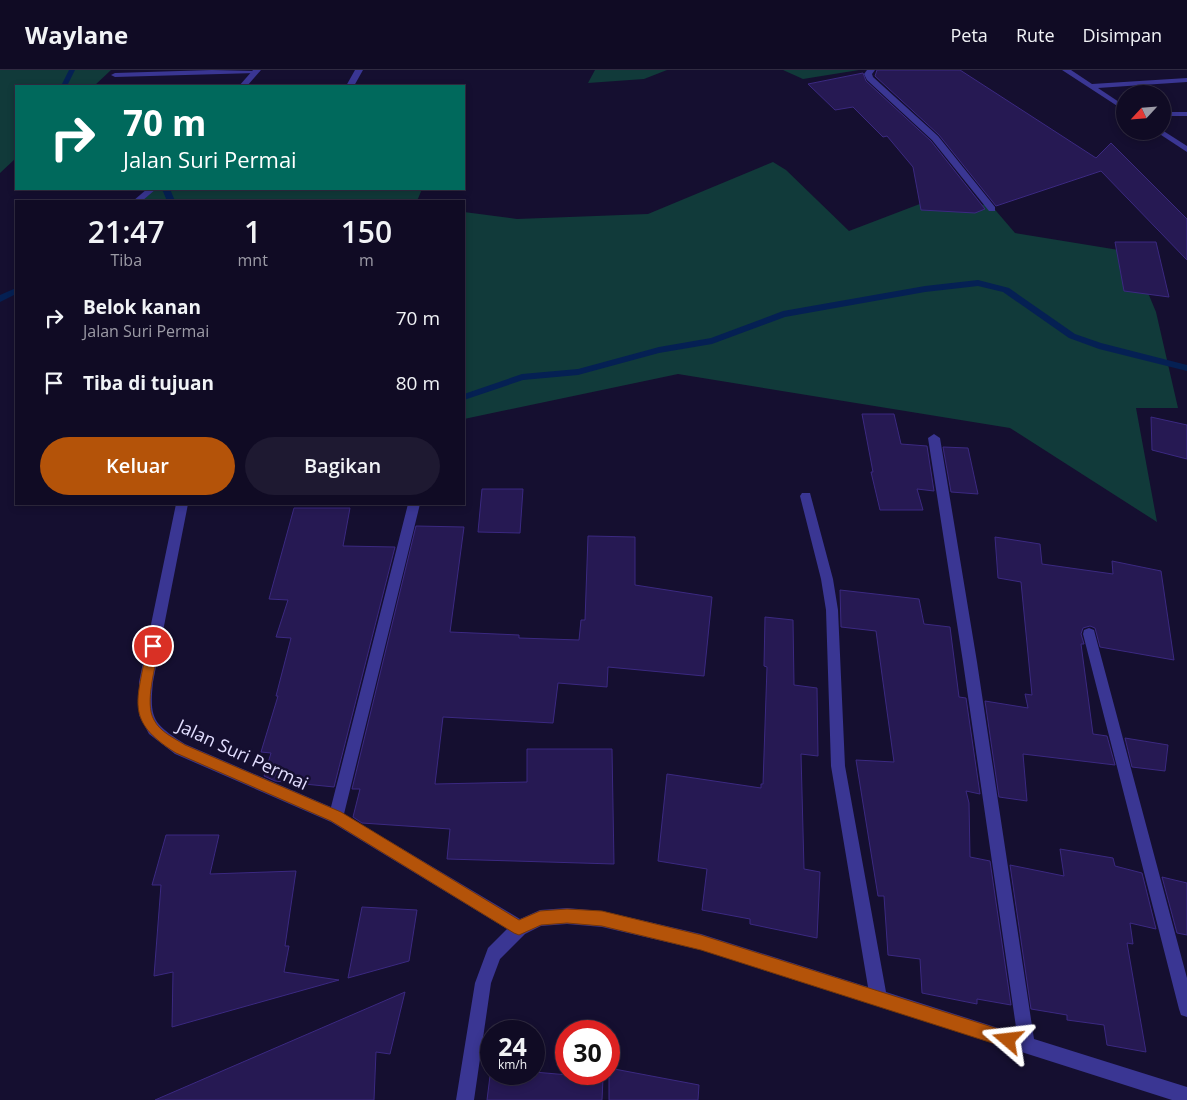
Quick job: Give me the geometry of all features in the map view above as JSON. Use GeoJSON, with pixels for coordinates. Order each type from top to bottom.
{"type":"FeatureCollection","features":[{"type":"Feature","properties":{"kind":"street"},"geometry":{"type":"LineString","coordinates":[[115,75],[257,70]]}},
{"type":"Feature","properties":{"kind":"street"},"geometry":{"type":"LineString","coordinates":[[243,85],[257,70]]}},
{"type":"Feature","properties":{"kind":"street"},"geometry":{"type":"LineString","coordinates":[[351,85],[359,70]]}},
{"type":"Feature","properties":{"kind":"street"},"geometry":{"type":"LineString","coordinates":[[871,70],[868,74],[870,78],[935,138],[992,209]]}},
{"type":"Feature","properties":{"kind":"street"},"geometry":{"type":"LineString","coordinates":[[1066,70],[1116,103]]}},
{"type":"Feature","properties":{"kind":"street"},"geometry":{"type":"LineString","coordinates":[[1090,86],[1187,80]]}},
{"type":"Feature","properties":{"kind":"street"},"geometry":{"type":"LineString","coordinates":[[1171,114],[1187,114]]}},
{"type":"Feature","properties":{"kind":"street"},"geometry":{"type":"LineString","coordinates":[[1171,140],[1187,150]]}},
{"type":"Feature","properties":{"kind":"street"},"geometry":{"type":"LineString","coordinates":[[137,200],[151,190]]}},
{"type":"Feature","properties":{"kind":"street"},"geometry":{"type":"LineString","coordinates":[[934,438],[970,662],[1027,1046]]}},
{"type":"Feature","properties":{"kind":"street"},"geometry":{"type":"LineString","coordinates":[[806,496],[827,579],[832,610],[838,766],[879,1000]]}},
{"type":"Feature","properties":{"kind":"street","name":"Jalan Suri Permai"},"geometry":{"type":"LineString","coordinates":[[182,505],[146,682],[143,705],[148,723],[159,735],[180,749],[336,817],[519,928]]}},
{"type":"Feature","properties":{"kind":"street"},"geometry":{"type":"LineString","coordinates":[[336,817],[414,505]]}},
{"type":"Feature","properties":{"kind":"street"},"geometry":{"type":"LineString","coordinates":[[1090,634],[1187,1009]]}},
{"type":"Feature","properties":{"kind":"street"},"geometry":{"type":"LineString","coordinates":[[465,1100],[484,983],[494,954],[519,928],[540,918],[567,916],[602,919],[701,942],[879,1000],[1187,1096]]}},
{"type":"Feature","properties":{"kind":"green space"},"geometry":{"type":"Polygon","coordinates":[[[0,70],[111,70],[95,85],[15,85],[15,159],[0,173],[0,70]]]}},
{"type":"Feature","properties":{"kind":"green space"},"geometry":{"type":"Polygon","coordinates":[[[595,70],[667,70],[644,79],[588,83],[595,70]]]}},
{"type":"Feature","properties":{"kind":"green space"},"geometry":{"type":"Polygon","coordinates":[[[783,70],[859,70],[803,79],[783,70]]]}},
{"type":"Feature","properties":{"kind":"green space"},"geometry":{"type":"Polygon","coordinates":[[[773,162],[786,170],[849,231],[925,202],[991,205],[1015,233],[1131,252],[1156,312],[1178,408],[1136,408],[1157,522],[1010,428],[678,374],[465,419],[465,212],[517,219],[648,214],[773,162]]]}},
{"type":"Feature","properties":{"kind":"green space"},"geometry":{"type":"Polygon","coordinates":[[[149,190],[422,190],[417,200],[138,200],[149,190]]]}},
{"type":"Feature","properties":{"kind":"building"},"geometry":{"type":"Polygon","coordinates":[[[877,70],[960,70],[1096,158],[1111,143],[1187,219],[1187,260],[1101,171],[996,206],[939,135],[875,76],[877,70]]]}},
{"type":"Feature","properties":{"kind":"building"},"geometry":{"type":"Polygon","coordinates":[[[863,73],[866,81],[931,141],[985,209],[975,213],[921,210],[913,167],[887,136],[883,137],[853,107],[835,110],[808,84],[863,73]]]}},
{"type":"Feature","properties":{"kind":"building"},"geometry":{"type":"Polygon","coordinates":[[[1115,242],[1156,242],[1169,297],[1124,291],[1115,242]]]}},
{"type":"Feature","properties":{"kind":"building"},"geometry":{"type":"Polygon","coordinates":[[[862,414],[894,414],[901,444],[927,446],[934,491],[917,489],[923,510],[880,510],[871,472],[873,472],[862,414]]]}},
{"type":"Feature","properties":{"kind":"building"},"geometry":{"type":"Polygon","coordinates":[[[1151,417],[1187,425],[1187,459],[1152,450],[1151,417]]]}},
{"type":"Feature","properties":{"kind":"building"},"geometry":{"type":"Polygon","coordinates":[[[943,447],[968,448],[978,494],[951,492],[943,447]]]}},
{"type":"Feature","properties":{"kind":"building"},"geometry":{"type":"Polygon","coordinates":[[[482,489],[523,489],[520,533],[478,532],[482,489]]]}},
{"type":"Feature","properties":{"kind":"building"},"geometry":{"type":"Polygon","coordinates":[[[294,508],[350,508],[343,546],[395,547],[334,787],[275,781],[264,776],[271,753],[261,752],[278,696],[276,696],[291,638],[276,637],[288,600],[269,599],[294,508]]]}},
{"type":"Feature","properties":{"kind":"building"},"geometry":{"type":"Polygon","coordinates":[[[416,526],[464,527],[450,632],[519,635],[519,638],[579,640],[581,620],[585,620],[588,536],[635,537],[635,585],[712,597],[704,676],[608,667],[607,687],[558,683],[553,723],[443,717],[435,784],[527,782],[527,749],[612,749],[614,864],[447,859],[450,829],[362,823],[353,817],[360,789],[352,789],[416,526]]]}},
{"type":"Feature","properties":{"kind":"building"},"geometry":{"type":"Polygon","coordinates":[[[995,537],[1040,544],[1042,564],[1113,574],[1112,561],[1161,571],[1174,660],[1100,647],[1095,628],[1090,626],[1083,628],[1081,634],[1084,644],[1081,644],[1093,734],[1107,736],[1115,765],[1023,754],[1027,801],[999,797],[985,701],[1028,708],[1025,694],[1032,695],[1021,582],[998,578],[995,537]]]}},
{"type":"Feature","properties":{"kind":"building"},"geometry":{"type":"Polygon","coordinates":[[[840,590],[919,599],[924,624],[950,627],[959,697],[966,698],[980,794],[966,791],[969,803],[970,857],[990,861],[1011,1005],[977,999],[977,1004],[922,993],[920,959],[888,955],[884,896],[878,896],[856,760],[894,762],[876,631],[841,627],[840,590]]]}},
{"type":"Feature","properties":{"kind":"building"},"geometry":{"type":"Polygon","coordinates":[[[765,617],[793,620],[794,685],[817,688],[818,756],[801,754],[804,869],[820,872],[817,938],[750,924],[750,919],[702,910],[707,869],[658,861],[667,774],[761,788],[761,784],[763,784],[767,667],[764,666],[765,617]]]}},
{"type":"Feature","properties":{"kind":"building"},"geometry":{"type":"Polygon","coordinates":[[[1125,738],[1168,745],[1165,771],[1132,767],[1125,738]]]}},
{"type":"Feature","properties":{"kind":"building"},"geometry":{"type":"Polygon","coordinates":[[[166,835],[219,835],[210,874],[296,871],[285,946],[289,946],[284,972],[339,980],[172,1027],[173,972],[154,976],[161,885],[152,885],[166,835]]]}},
{"type":"Feature","properties":{"kind":"building"},"geometry":{"type":"Polygon","coordinates":[[[1060,849],[1113,858],[1115,866],[1142,873],[1156,929],[1130,923],[1133,944],[1127,943],[1146,1052],[1107,1045],[1104,1025],[1067,1020],[1067,1015],[1031,1009],[1010,865],[1064,876],[1060,849]]]}},
{"type":"Feature","properties":{"kind":"building"},"geometry":{"type":"Polygon","coordinates":[[[1162,877],[1187,883],[1187,935],[1177,933],[1162,877]]]}},
{"type":"Feature","properties":{"kind":"building"},"geometry":{"type":"Polygon","coordinates":[[[362,907],[417,910],[409,961],[348,978],[362,907]]]}},
{"type":"Feature","properties":{"kind":"building"},"geometry":{"type":"Polygon","coordinates":[[[405,992],[390,1054],[376,1052],[374,1100],[155,1100],[405,992]]]}},
{"type":"Feature","properties":{"kind":"building"},"geometry":{"type":"Polygon","coordinates":[[[620,1070],[699,1085],[698,1100],[609,1100],[609,1085],[620,1085],[620,1070]]]}},
{"type":"Feature","properties":{"kind":"building"},"geometry":{"type":"Polygon","coordinates":[[[545,1073],[555,1074],[555,1085],[603,1085],[602,1100],[487,1100],[489,1085],[545,1085],[545,1073]]]}},
{"type":"Feature","properties":{"kind":"waterway"},"geometry":{"type":"LineString","coordinates":[[64,85],[72,70]]}},
{"type":"Feature","properties":{"kind":"waterway"},"geometry":{"type":"LineString","coordinates":[[166,190],[171,200]]}},
{"type":"Feature","properties":{"kind":"waterway"},"geometry":{"type":"LineString","coordinates":[[465,397],[522,377],[578,372],[659,350],[712,341],[783,314],[925,289],[978,283],[1006,290],[1072,336],[1099,346],[1187,368]]}},
{"type":"Feature","properties":{"kind":"waterway"},"geometry":{"type":"LineString","coordinates":[[0,299],[15,292]]}},
{"type":"Feature","properties":{"kind":"route"},"geometry":{"type":"LineString","coordinates":[[153,646],[143,705],[148,723],[159,735],[180,749],[336,817],[519,928],[540,918],[567,916],[602,919],[701,942],[1008,1040]]}}]}
